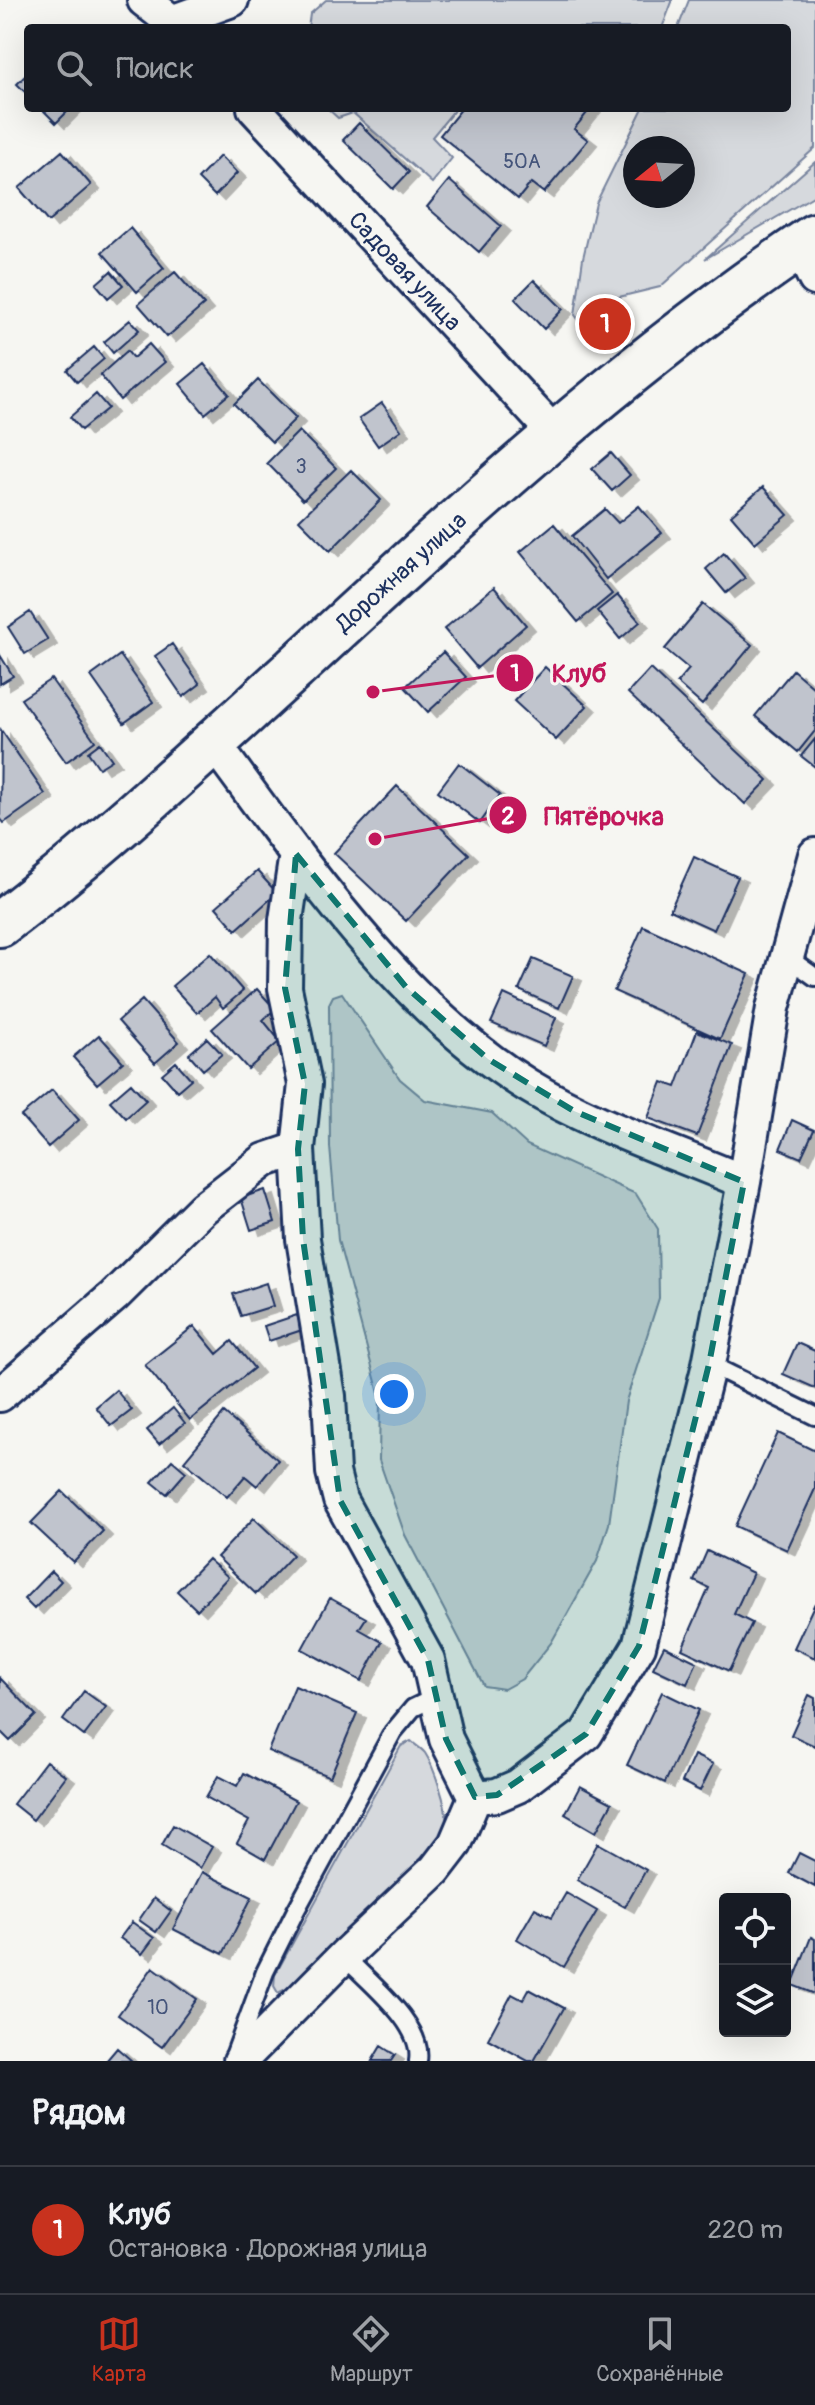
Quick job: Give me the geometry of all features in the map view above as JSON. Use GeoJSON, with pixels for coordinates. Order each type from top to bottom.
{"type":"FeatureCollection","features":[{"type":"Feature","properties":{"kind":"main road","name":"Дорожная улица"},"geometry":{"type":"LineString","coordinates":[[0,924],[128,820],[555,434],[746,282],[810,254]]}},
{"type":"Feature","properties":{"kind":"street"},"geometry":{"type":"LineString","coordinates":[[144,0],[177,24],[232,0]]}},
{"type":"Feature","properties":{"kind":"street","name":"Садовая улица"},"geometry":{"type":"LineString","coordinates":[[258,112],[555,434]]}},
{"type":"Feature","properties":{"kind":"street"},"geometry":{"type":"LineString","coordinates":[[213,742],[296,854],[406,987],[488,1059],[528,1086],[574,1111],[744,1182]]}},
{"type":"Feature","properties":{"kind":"street"},"geometry":{"type":"LineString","coordinates":[[240,2061],[435,1870],[455,1844],[475,1797],[446,1739],[428,1660],[340,1500],[333,1472],[329,1396],[303,1239],[298,1149],[305,1084],[285,988],[286,920],[296,854]]}},
{"type":"Feature","properties":{"kind":"street"},"geometry":{"type":"LineString","coordinates":[[475,1797],[497,1795],[518,1786],[586,1734],[639,1646],[709,1364],[773,1008],[815,855]]}},
{"type":"Feature","properties":{"kind":"street"},"geometry":{"type":"LineString","coordinates":[[0,1395],[114,1296],[203,1208],[265,1160],[298,1149]]}},
{"type":"Feature","properties":{"kind":"lane"},"geometry":{"type":"LineString","coordinates":[[787,957],[815,977]]}},
{"type":"Feature","properties":{"kind":"lane"},"geometry":{"type":"LineString","coordinates":[[709,1364],[815,1416]]}},
{"type":"Feature","properties":{"kind":"lane"},"geometry":{"type":"LineString","coordinates":[[232,2061],[265,1972],[393,1732],[413,1708],[436,1697]]}},
{"type":"Feature","properties":{"kind":"lane"},"geometry":{"type":"LineString","coordinates":[[344,1956],[408,2023],[418,2039],[418,2061]]}},
{"type":"Feature","properties":{"kind":"highlighted area"},"geometry":{"type":"Polygon","coordinates":[[[296,854],[406,987],[488,1059],[574,1111],[744,1182],[709,1364],[639,1646],[586,1734],[497,1795],[475,1797],[446,1739],[428,1660],[340,1500],[303,1239],[298,1149],[305,1084],[285,988],[296,854]]]}},
{"type":"Feature","properties":{"kind":"shaded area"},"geometry":{"type":"Polygon","coordinates":[[[326,0],[672,0],[664,24],[309,24],[310,14],[326,0]]]}},
{"type":"Feature","properties":{"kind":"shaded area"},"geometry":{"type":"Polygon","coordinates":[[[689,0],[815,0],[815,148],[660,287],[615,298],[594,320],[581,323],[575,315],[583,258],[596,203],[623,148],[623,208],[695,208],[695,136],[629,136],[641,112],[791,112],[791,24],[680,24],[689,0]]]}},
{"type":"Feature","properties":{"kind":"shaded area"},"geometry":{"type":"Polygon","coordinates":[[[331,112],[453,112],[432,137],[452,158],[432,183],[353,113],[338,118],[331,112]]]}},
{"type":"Feature","properties":{"kind":"shaded area"},"geometry":{"type":"Polygon","coordinates":[[[815,162],[815,195],[705,259],[815,162]]]}},
{"type":"Feature","properties":{"kind":"shaded area"},"geometry":{"type":"Polygon","coordinates":[[[342,993],[400,1079],[425,1100],[492,1113],[527,1145],[636,1194],[658,1229],[659,1298],[626,1401],[609,1524],[597,1561],[551,1643],[522,1679],[504,1689],[484,1686],[405,1535],[379,1460],[380,1397],[338,1240],[330,1147],[329,1004],[333,996],[342,993]]]}},
{"type":"Feature","properties":{"kind":"shaded area"},"geometry":{"type":"Polygon","coordinates":[[[411,1741],[428,1759],[443,1798],[446,1823],[438,1839],[376,1908],[288,1988],[278,1993],[274,1986],[275,1975],[401,1746],[411,1741]]]}},
{"type":"Feature","properties":{"kind":"building"},"geometry":{"type":"Polygon","coordinates":[[[24,77],[24,91],[17,84],[24,77]]]}},
{"type":"Feature","properties":{"kind":"building"},"geometry":{"type":"Polygon","coordinates":[[[45,112],[67,112],[56,123],[45,112]]]}},
{"type":"Feature","properties":{"kind":"building"},"geometry":{"type":"Polygon","coordinates":[[[459,112],[588,112],[574,129],[588,140],[544,193],[531,183],[518,199],[440,135],[459,112]]]}},
{"type":"Feature","properties":{"kind":"building"},"geometry":{"type":"Polygon","coordinates":[[[359,123],[409,172],[393,189],[343,140],[359,123]]]}},
{"type":"Feature","properties":{"kind":"building"},"geometry":{"type":"Polygon","coordinates":[[[62,151],[91,185],[48,222],[19,188],[62,151]]]}},
{"type":"Feature","properties":{"kind":"building"},"geometry":{"type":"Polygon","coordinates":[[[220,156],[237,173],[215,196],[198,179],[220,156]]]}},
{"type":"Feature","properties":{"kind":"building"},"geometry":{"type":"Polygon","coordinates":[[[449,180],[501,226],[479,252],[427,207],[449,180]]]}},
{"type":"Feature","properties":{"kind":"building"},"geometry":{"type":"Polygon","coordinates":[[[130,228],[164,268],[137,292],[102,252],[130,228]]]}},
{"type":"Feature","properties":{"kind":"building"},"geometry":{"type":"Polygon","coordinates":[[[111,271],[123,285],[108,298],[96,284],[111,271]]]}},
{"type":"Feature","properties":{"kind":"building"},"geometry":{"type":"Polygon","coordinates":[[[175,272],[204,305],[167,337],[138,304],[175,272]]]}},
{"type":"Feature","properties":{"kind":"building"},"geometry":{"type":"Polygon","coordinates":[[[534,280],[563,309],[544,329],[515,299],[534,280]]]}},
{"type":"Feature","properties":{"kind":"building"},"geometry":{"type":"Polygon","coordinates":[[[130,320],[139,330],[113,353],[104,342],[130,320]]]}},
{"type":"Feature","properties":{"kind":"building"},"geometry":{"type":"Polygon","coordinates":[[[149,344],[165,362],[120,400],[100,375],[127,351],[133,358],[149,344]]]}},
{"type":"Feature","properties":{"kind":"building"},"geometry":{"type":"Polygon","coordinates":[[[94,347],[104,359],[77,382],[67,370],[94,347]]]}},
{"type":"Feature","properties":{"kind":"building"},"geometry":{"type":"Polygon","coordinates":[[[204,364],[229,394],[205,414],[180,384],[204,364]]]}},
{"type":"Feature","properties":{"kind":"building"},"geometry":{"type":"Polygon","coordinates":[[[258,380],[296,418],[272,442],[234,404],[258,380]]]}},
{"type":"Feature","properties":{"kind":"building"},"geometry":{"type":"Polygon","coordinates":[[[96,394],[108,408],[81,430],[70,417],[96,394]]]}},
{"type":"Feature","properties":{"kind":"building"},"geometry":{"type":"Polygon","coordinates":[[[382,403],[401,430],[378,446],[359,419],[382,403]]]}},
{"type":"Feature","properties":{"kind":"building"},"geometry":{"type":"Polygon","coordinates":[[[299,431],[336,468],[303,500],[267,463],[299,431]]]}},
{"type":"Feature","properties":{"kind":"building"},"geometry":{"type":"Polygon","coordinates":[[[611,453],[630,475],[612,491],[592,469],[611,453]]]}},
{"type":"Feature","properties":{"kind":"building"},"geometry":{"type":"Polygon","coordinates":[[[351,470],[381,500],[330,551],[299,520],[351,470]]]}},
{"type":"Feature","properties":{"kind":"building"},"geometry":{"type":"Polygon","coordinates":[[[763,487],[788,515],[755,543],[731,515],[763,487]]]}},
{"type":"Feature","properties":{"kind":"building"},"geometry":{"type":"Polygon","coordinates":[[[639,506],[662,533],[606,579],[572,536],[605,509],[618,523],[639,506]]]}},
{"type":"Feature","properties":{"kind":"building"},"geometry":{"type":"Polygon","coordinates":[[[554,524],[612,594],[578,622],[520,552],[554,524]]]}},
{"type":"Feature","properties":{"kind":"building"},"geometry":{"type":"Polygon","coordinates":[[[724,553],[745,578],[726,593],[706,569],[724,553]]]}},
{"type":"Feature","properties":{"kind":"building"},"geometry":{"type":"Polygon","coordinates":[[[494,587],[526,625],[477,668],[444,629],[494,587]]]}},
{"type":"Feature","properties":{"kind":"building"},"geometry":{"type":"Polygon","coordinates":[[[617,595],[640,622],[620,639],[597,611],[617,595]]]}},
{"type":"Feature","properties":{"kind":"building"},"geometry":{"type":"Polygon","coordinates":[[[703,604],[752,645],[702,705],[677,683],[689,669],[665,649],[703,604]]]}},
{"type":"Feature","properties":{"kind":"building"},"geometry":{"type":"Polygon","coordinates":[[[30,612],[48,640],[25,654],[8,627],[30,612]]]}},
{"type":"Feature","properties":{"kind":"building"},"geometry":{"type":"Polygon","coordinates":[[[172,644],[200,684],[183,697],[155,656],[172,644]]]}},
{"type":"Feature","properties":{"kind":"building"},"geometry":{"type":"Polygon","coordinates":[[[443,652],[466,677],[428,712],[405,687],[443,652]]]}},
{"type":"Feature","properties":{"kind":"building"},"geometry":{"type":"Polygon","coordinates":[[[0,655],[13,676],[0,684],[0,655]]]}},
{"type":"Feature","properties":{"kind":"building"},"geometry":{"type":"Polygon","coordinates":[[[120,655],[153,702],[124,723],[91,676],[120,655]]]}},
{"type":"Feature","properties":{"kind":"building"},"geometry":{"type":"Polygon","coordinates":[[[545,667],[587,706],[556,740],[514,701],[545,667]]]}},
{"type":"Feature","properties":{"kind":"building"},"geometry":{"type":"Polygon","coordinates":[[[650,669],[768,780],[745,804],[628,693],[650,669]]]}},
{"type":"Feature","properties":{"kind":"building"},"geometry":{"type":"Polygon","coordinates":[[[793,670],[815,689],[815,731],[798,752],[755,716],[793,670]]]}},
{"type":"Feature","properties":{"kind":"building"},"geometry":{"type":"Polygon","coordinates":[[[51,679],[95,741],[66,762],[21,699],[51,679]]]}},
{"type":"Feature","properties":{"kind":"building"},"geometry":{"type":"Polygon","coordinates":[[[1,730],[45,794],[4,823],[0,818],[1,730]]]}},
{"type":"Feature","properties":{"kind":"building"},"geometry":{"type":"Polygon","coordinates":[[[815,739],[815,767],[801,756],[815,739]]]}},
{"type":"Feature","properties":{"kind":"building"},"geometry":{"type":"Polygon","coordinates":[[[100,743],[112,760],[99,768],[88,752],[100,743]]]}},
{"type":"Feature","properties":{"kind":"building"},"geometry":{"type":"Polygon","coordinates":[[[459,763],[500,795],[480,823],[438,791],[459,763]]]}},
{"type":"Feature","properties":{"kind":"building"},"geometry":{"type":"Polygon","coordinates":[[[397,786],[469,854],[406,921],[334,853],[397,786]]]}},
{"type":"Feature","properties":{"kind":"building"},"geometry":{"type":"Polygon","coordinates":[[[694,857],[738,877],[714,930],[670,910],[694,857]]]}},
{"type":"Feature","properties":{"kind":"building"},"geometry":{"type":"Polygon","coordinates":[[[257,871],[277,893],[236,930],[216,907],[257,871]]]}},
{"type":"Feature","properties":{"kind":"building"},"geometry":{"type":"Polygon","coordinates":[[[643,926],[749,974],[720,1039],[614,991],[643,926]]]}},
{"type":"Feature","properties":{"kind":"building"},"geometry":{"type":"Polygon","coordinates":[[[210,953],[243,991],[223,1008],[215,997],[197,1013],[172,986],[210,953]]]}},
{"type":"Feature","properties":{"kind":"building"},"geometry":{"type":"Polygon","coordinates":[[[533,959],[573,976],[559,1008],[519,990],[533,959]]]}},
{"type":"Feature","properties":{"kind":"building"},"geometry":{"type":"Polygon","coordinates":[[[257,989],[275,1009],[263,1020],[280,1041],[248,1069],[212,1029],[257,989]]]}},
{"type":"Feature","properties":{"kind":"building"},"geometry":{"type":"Polygon","coordinates":[[[504,994],[556,1018],[544,1046],[491,1023],[504,994]]]}},
{"type":"Feature","properties":{"kind":"building"},"geometry":{"type":"Polygon","coordinates":[[[142,1000],[179,1042],[155,1063],[118,1021],[142,1000]]]}},
{"type":"Feature","properties":{"kind":"building"},"geometry":{"type":"Polygon","coordinates":[[[697,1031],[732,1045],[697,1136],[648,1118],[662,1082],[676,1087],[697,1031]]]}},
{"type":"Feature","properties":{"kind":"building"},"geometry":{"type":"Polygon","coordinates":[[[99,1035],[123,1062],[97,1084],[73,1057],[99,1035]]]}},
{"type":"Feature","properties":{"kind":"building"},"geometry":{"type":"Polygon","coordinates":[[[207,1038],[222,1054],[203,1070],[189,1054],[207,1038]]]}},
{"type":"Feature","properties":{"kind":"building"},"geometry":{"type":"Polygon","coordinates":[[[176,1062],[191,1079],[177,1091],[162,1074],[176,1062]]]}},
{"type":"Feature","properties":{"kind":"building"},"geometry":{"type":"Polygon","coordinates":[[[131,1083],[146,1100],[126,1118],[110,1101],[131,1083]]]}},
{"type":"Feature","properties":{"kind":"building"},"geometry":{"type":"Polygon","coordinates":[[[52,1090],[79,1120],[48,1147],[21,1116],[52,1090]]]}},
{"type":"Feature","properties":{"kind":"building"},"geometry":{"type":"Polygon","coordinates":[[[792,1120],[814,1130],[801,1158],[780,1149],[792,1120]]]}},
{"type":"Feature","properties":{"kind":"building"},"geometry":{"type":"Polygon","coordinates":[[[265,1190],[275,1222],[251,1230],[241,1198],[265,1190]]]}},
{"type":"Feature","properties":{"kind":"building"},"geometry":{"type":"Polygon","coordinates":[[[266,1283],[273,1306],[241,1316],[233,1294],[266,1283]]]}},
{"type":"Feature","properties":{"kind":"building"},"geometry":{"type":"Polygon","coordinates":[[[297,1315],[302,1330],[269,1341],[264,1326],[297,1315]]]}},
{"type":"Feature","properties":{"kind":"building"},"geometry":{"type":"Polygon","coordinates":[[[194,1326],[217,1354],[232,1341],[254,1368],[190,1420],[145,1365],[194,1326]]]}},
{"type":"Feature","properties":{"kind":"building"},"geometry":{"type":"Polygon","coordinates":[[[797,1343],[815,1351],[815,1388],[783,1374],[797,1343]]]}},
{"type":"Feature","properties":{"kind":"building"},"geometry":{"type":"Polygon","coordinates":[[[116,1390],[132,1410],[111,1426],[96,1407],[116,1390]]]}},
{"type":"Feature","properties":{"kind":"building"},"geometry":{"type":"Polygon","coordinates":[[[173,1408],[185,1423],[159,1444],[147,1430],[173,1408]]]}},
{"type":"Feature","properties":{"kind":"building"},"geometry":{"type":"Polygon","coordinates":[[[224,1413],[278,1460],[257,1486],[245,1476],[227,1497],[184,1461],[224,1413]]]}},
{"type":"Feature","properties":{"kind":"building"},"geometry":{"type":"Polygon","coordinates":[[[778,1433],[815,1451],[815,1489],[787,1550],[735,1526],[778,1433]]]}},
{"type":"Feature","properties":{"kind":"building"},"geometry":{"type":"Polygon","coordinates":[[[172,1460],[186,1472],[167,1494],[152,1482],[172,1460]]]}},
{"type":"Feature","properties":{"kind":"building"},"geometry":{"type":"Polygon","coordinates":[[[62,1491],[103,1531],[73,1562],[31,1523],[62,1491]]]}},
{"type":"Feature","properties":{"kind":"building"},"geometry":{"type":"Polygon","coordinates":[[[254,1518],[293,1555],[256,1594],[217,1557],[254,1518]]]}},
{"type":"Feature","properties":{"kind":"building"},"geometry":{"type":"Polygon","coordinates":[[[707,1551],[753,1573],[734,1614],[752,1623],[729,1671],[682,1649],[709,1588],[694,1581],[707,1551]]]}},
{"type":"Feature","properties":{"kind":"building"},"geometry":{"type":"Polygon","coordinates":[[[208,1559],[228,1577],[197,1610],[177,1591],[208,1559]]]}},
{"type":"Feature","properties":{"kind":"building"},"geometry":{"type":"Polygon","coordinates":[[[51,1571],[61,1581],[34,1609],[24,1599],[51,1571]]]}},
{"type":"Feature","properties":{"kind":"building"},"geometry":{"type":"Polygon","coordinates":[[[330,1598],[366,1618],[359,1629],[382,1642],[361,1681],[302,1649],[330,1598]]]}},
{"type":"Feature","properties":{"kind":"building"},"geometry":{"type":"Polygon","coordinates":[[[815,1603],[815,1658],[794,1648],[815,1603]]]}},
{"type":"Feature","properties":{"kind":"building"},"geometry":{"type":"Polygon","coordinates":[[[664,1646],[697,1662],[687,1684],[653,1668],[664,1646]]]}},
{"type":"Feature","properties":{"kind":"building"},"geometry":{"type":"Polygon","coordinates":[[[0,1678],[36,1715],[10,1741],[0,1731],[0,1678]]]}},
{"type":"Feature","properties":{"kind":"building"},"geometry":{"type":"Polygon","coordinates":[[[295,1686],[357,1713],[330,1777],[268,1751],[295,1686]]]}},
{"type":"Feature","properties":{"kind":"building"},"geometry":{"type":"Polygon","coordinates":[[[84,1691],[106,1707],[84,1736],[63,1720],[84,1691]]]}},
{"type":"Feature","properties":{"kind":"building"},"geometry":{"type":"Polygon","coordinates":[[[662,1692],[699,1710],[665,1783],[627,1765],[662,1692]]]}},
{"type":"Feature","properties":{"kind":"building"},"geometry":{"type":"Polygon","coordinates":[[[809,1695],[815,1698],[815,1746],[791,1735],[809,1695]]]}},
{"type":"Feature","properties":{"kind":"building"},"geometry":{"type":"Polygon","coordinates":[[[694,1755],[713,1764],[700,1791],[682,1782],[694,1755]]]}},
{"type":"Feature","properties":{"kind":"building"},"geometry":{"type":"Polygon","coordinates":[[[46,1761],[66,1776],[33,1820],[13,1804],[46,1761]]]}},
{"type":"Feature","properties":{"kind":"building"},"geometry":{"type":"Polygon","coordinates":[[[244,1773],[296,1801],[265,1859],[237,1843],[249,1821],[206,1797],[218,1776],[237,1786],[244,1773]]]}},
{"type":"Feature","properties":{"kind":"building"},"geometry":{"type":"Polygon","coordinates":[[[580,1786],[612,1803],[596,1832],[565,1814],[580,1786]]]}},
{"type":"Feature","properties":{"kind":"building"},"geometry":{"type":"Polygon","coordinates":[[[173,1825],[212,1847],[200,1868],[162,1845],[173,1825]]]}},
{"type":"Feature","properties":{"kind":"building"},"geometry":{"type":"Polygon","coordinates":[[[598,1843],[646,1870],[625,1907],[577,1880],[598,1843]]]}},
{"type":"Feature","properties":{"kind":"building"},"geometry":{"type":"Polygon","coordinates":[[[799,1853],[815,1861],[815,1887],[789,1873],[799,1853]]]}},
{"type":"Feature","properties":{"kind":"building"},"geometry":{"type":"Polygon","coordinates":[[[202,1872],[252,1897],[223,1954],[173,1929],[202,1872]]]}},
{"type":"Feature","properties":{"kind":"building"},"geometry":{"type":"Polygon","coordinates":[[[566,1893],[597,1911],[564,1967],[517,1939],[535,1908],[552,1917],[566,1893]]]}},
{"type":"Feature","properties":{"kind":"building"},"geometry":{"type":"Polygon","coordinates":[[[154,1898],[171,1911],[156,1932],[139,1920],[154,1898]]]}},
{"type":"Feature","properties":{"kind":"building"},"geometry":{"type":"Polygon","coordinates":[[[132,1922],[154,1938],[142,1954],[120,1938],[132,1922]]]}},
{"type":"Feature","properties":{"kind":"building"},"geometry":{"type":"Polygon","coordinates":[[[811,1937],[815,1939],[815,1994],[792,1985],[811,1937]]]}},
{"type":"Feature","properties":{"kind":"building"},"geometry":{"type":"Polygon","coordinates":[[[153,1967],[197,1999],[162,2047],[118,2015],[153,1967]]]}},
{"type":"Feature","properties":{"kind":"building"},"geometry":{"type":"Polygon","coordinates":[[[529,1989],[564,2008],[534,2061],[528,2061],[488,2039],[512,1994],[523,2000],[529,1989]]]}},
{"type":"Feature","properties":{"kind":"building"},"geometry":{"type":"Polygon","coordinates":[[[381,2046],[395,2055],[391,2061],[372,2061],[381,2046]]]}},
{"type":"Feature","properties":{"kind":"building"},"geometry":{"type":"Polygon","coordinates":[[[117,2048],[132,2061],[106,2061],[117,2048]]]}},
{"type":"Feature","properties":{"kind":"place","name":"Клуб"},"geometry":{"type":"Point","coordinates":[605,324]}},
{"type":"Feature","properties":{"kind":"place","name":"Клуб"},"geometry":{"type":"Point","coordinates":[373,692]}},
{"type":"Feature","properties":{"kind":"place","name":"Пятёрочка"},"geometry":{"type":"Point","coordinates":[375,839]}}]}
